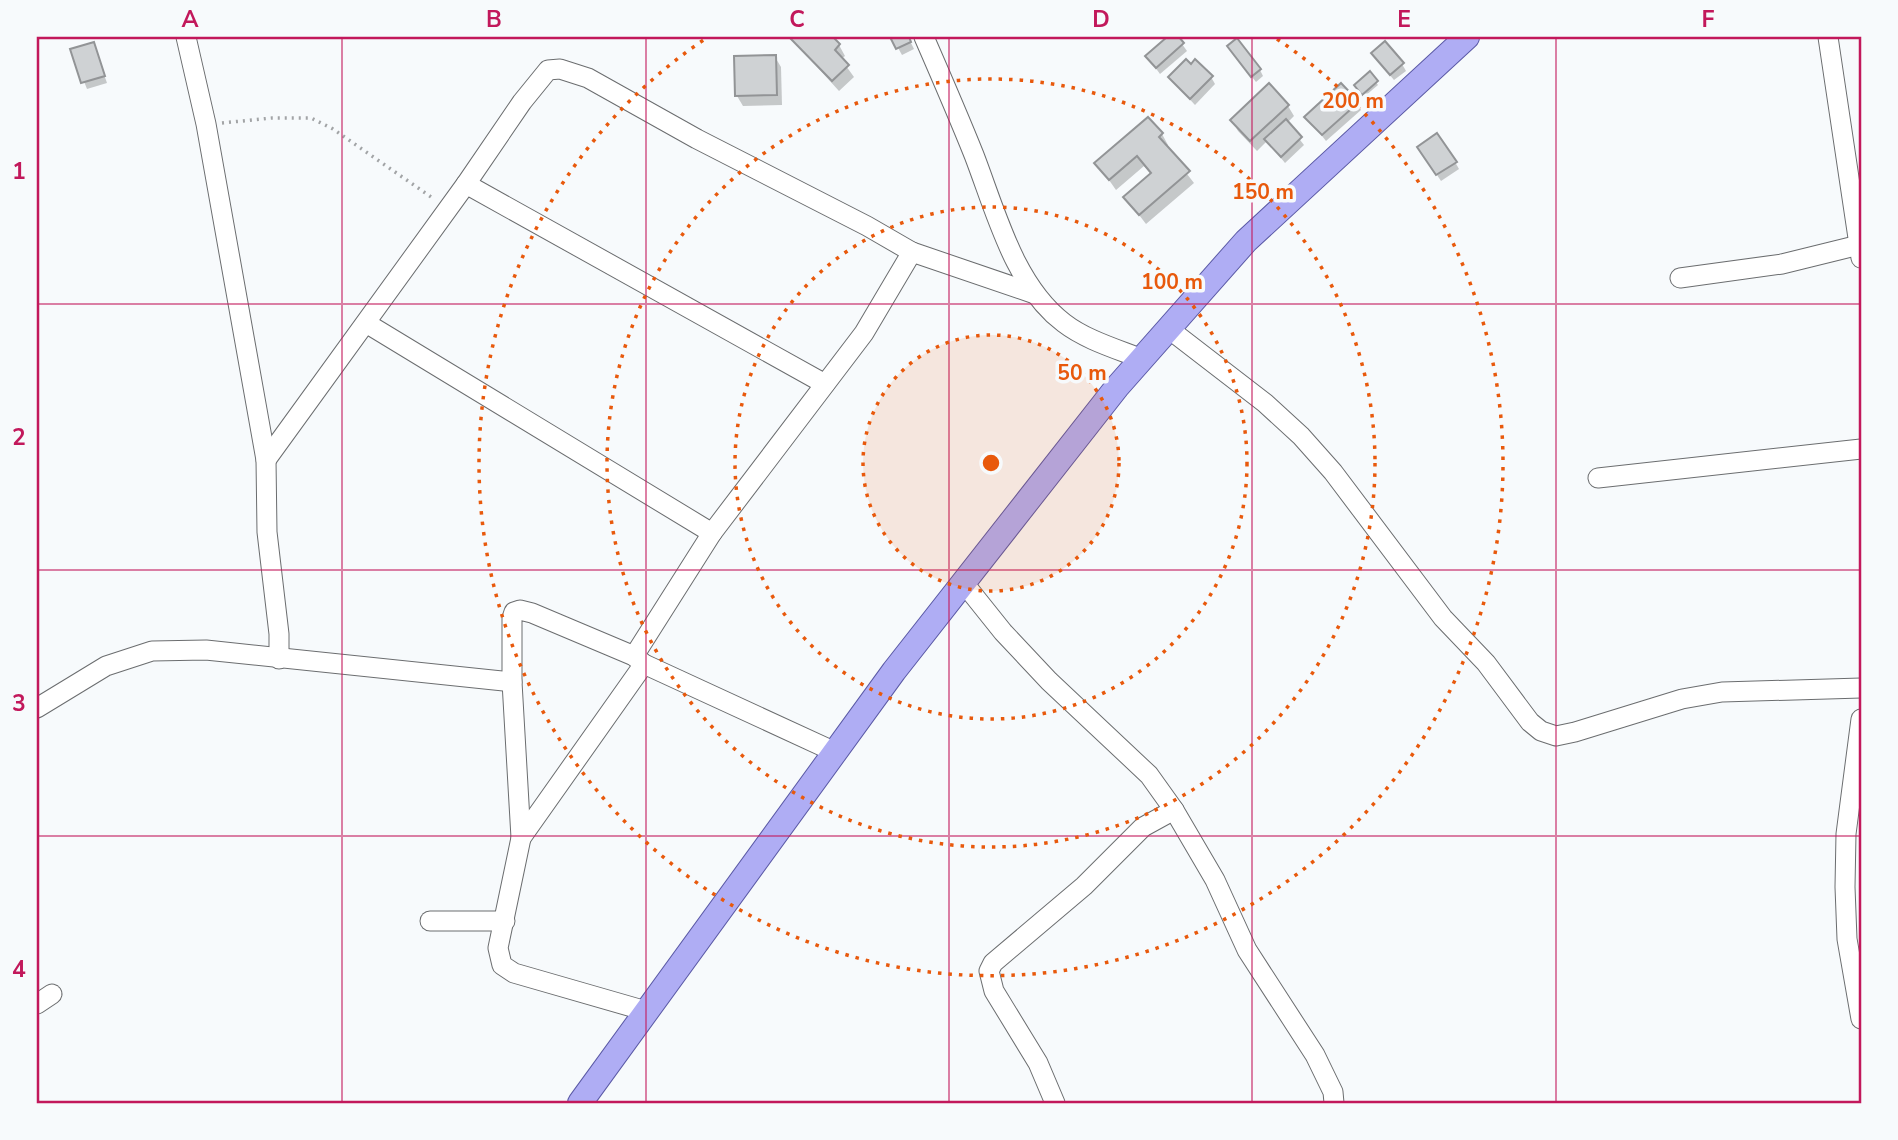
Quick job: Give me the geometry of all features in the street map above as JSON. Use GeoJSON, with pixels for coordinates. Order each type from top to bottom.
{"type":"FeatureCollection","features":[{"type":"Feature","properties":{"kind":"main road"},"geometry":{"type":"LineString","coordinates":[[580,1103],[894,671],[1142,359],[1246,241],[1467,37]]}},
{"type":"Feature","properties":{"kind":"street"},"geometry":{"type":"LineString","coordinates":[[186,37],[206,124],[265,460],[267,532],[279,634],[279,659]]}},
{"type":"Feature","properties":{"kind":"street"},"geometry":{"type":"LineString","coordinates":[[924,37],[1014,256],[1035,294],[1065,323],[1099,342],[1142,359]]}},
{"type":"Feature","properties":{"kind":"street"},"geometry":{"type":"LineString","coordinates":[[1680,278],[1860,252],[1828,37]]}},
{"type":"Feature","properties":{"kind":"street"},"geometry":{"type":"LineString","coordinates":[[265,460],[466,184],[522,102],[548,70],[560,69],[588,78],[696,139],[867,226],[912,252],[1035,294]]}},
{"type":"Feature","properties":{"kind":"street"},"geometry":{"type":"LineString","coordinates":[[466,184],[825,384]]}},
{"type":"Feature","properties":{"kind":"street"},"geometry":{"type":"LineString","coordinates":[[521,838],[639,660],[712,533],[864,333],[912,252]]}},
{"type":"Feature","properties":{"kind":"street"},"geometry":{"type":"LineString","coordinates":[[366,323],[712,533]]}},
{"type":"Feature","properties":{"kind":"street"},"geometry":{"type":"LineString","coordinates":[[1169,328],[1265,403],[1301,436],[1333,472],[1443,618],[1486,663],[1531,722],[1541,730],[1556,736],[1682,699],[1722,692],[1861,688]]}},
{"type":"Feature","properties":{"kind":"street"},"geometry":{"type":"LineString","coordinates":[[1598,478],[1861,449]]}},
{"type":"Feature","properties":{"kind":"street"},"geometry":{"type":"LineString","coordinates":[[963,582],[1003,632],[1049,681],[1149,775],[1174,810],[1215,880],[1247,950],[1315,1055],[1333,1092],[1334,1103]]}},
{"type":"Feature","properties":{"kind":"street"},"geometry":{"type":"LineString","coordinates":[[646,1011],[514,973],[502,965],[498,948],[521,838],[512,682],[514,612],[520,610],[639,660],[835,752]]}},
{"type":"Feature","properties":{"kind":"street"},"geometry":{"type":"LineString","coordinates":[[37,708],[106,666],[152,651],[206,650],[512,682]]}},
{"type":"Feature","properties":{"kind":"street"},"geometry":{"type":"LineString","coordinates":[[1860,1010],[1847,939],[1845,861],[1861,719]]}},
{"type":"Feature","properties":{"kind":"street"},"geometry":{"type":"LineString","coordinates":[[1055,1103],[1038,1063],[994,991],[989,971],[993,963],[1084,886],[1143,827],[1174,810]]}},
{"type":"Feature","properties":{"kind":"street"},"geometry":{"type":"LineString","coordinates":[[430,921],[505,921]]}},
{"type":"Feature","properties":{"kind":"path"},"geometry":{"type":"LineString","coordinates":[[206,124],[272,118],[311,118],[333,129],[448,209]]}},
{"type":"Feature","properties":{"kind":"building"},"geometry":{"type":"Polygon","coordinates":[[[789,37],[833,37],[840,44],[835,50],[849,65],[832,81],[789,37]]]}},
{"type":"Feature","properties":{"kind":"building"},"geometry":{"type":"Polygon","coordinates":[[[890,37],[909,37],[911,42],[896,49],[890,37]]]}},
{"type":"Feature","properties":{"kind":"building"},"geometry":{"type":"Polygon","coordinates":[[[1167,37],[1179,37],[1184,43],[1156,68],[1145,56],[1167,37]]]}},
{"type":"Feature","properties":{"kind":"building"},"geometry":{"type":"Polygon","coordinates":[[[1237,38],[1261,69],[1251,77],[1227,46],[1237,38]]]}},
{"type":"Feature","properties":{"kind":"building"},"geometry":{"type":"Polygon","coordinates":[[[1385,41],[1404,63],[1390,75],[1371,53],[1385,41]]]}},
{"type":"Feature","properties":{"kind":"building"},"geometry":{"type":"Polygon","coordinates":[[[94,42],[105,76],[81,83],[70,49],[94,42]]]}},
{"type":"Feature","properties":{"kind":"building"},"geometry":{"type":"Polygon","coordinates":[[[776,55],[777,95],[735,96],[734,56],[776,55]]]}},
{"type":"Feature","properties":{"kind":"building"},"geometry":{"type":"Polygon","coordinates":[[[1186,59],[1191,64],[1195,59],[1213,76],[1190,99],[1168,77],[1186,59]]]}},
{"type":"Feature","properties":{"kind":"building"},"geometry":{"type":"Polygon","coordinates":[[[1370,71],[1378,81],[1362,95],[1354,85],[1370,71]]]}},
{"type":"Feature","properties":{"kind":"building"},"geometry":{"type":"Polygon","coordinates":[[[1269,83],[1289,105],[1250,141],[1230,120],[1269,83]]]}},
{"type":"Feature","properties":{"kind":"building"},"geometry":{"type":"Polygon","coordinates":[[[1341,83],[1359,102],[1322,135],[1304,117],[1341,83]]]}},
{"type":"Feature","properties":{"kind":"building"},"geometry":{"type":"Polygon","coordinates":[[[1148,117],[1163,133],[1159,137],[1190,171],[1139,215],[1123,197],[1151,173],[1137,156],[1109,180],[1094,163],[1148,117]]]}},
{"type":"Feature","properties":{"kind":"building"},"geometry":{"type":"Polygon","coordinates":[[[1286,119],[1302,137],[1281,157],[1264,139],[1286,119]]]}},
{"type":"Feature","properties":{"kind":"building"},"geometry":{"type":"Polygon","coordinates":[[[1437,133],[1457,162],[1436,175],[1417,147],[1437,133]]]}}]}
